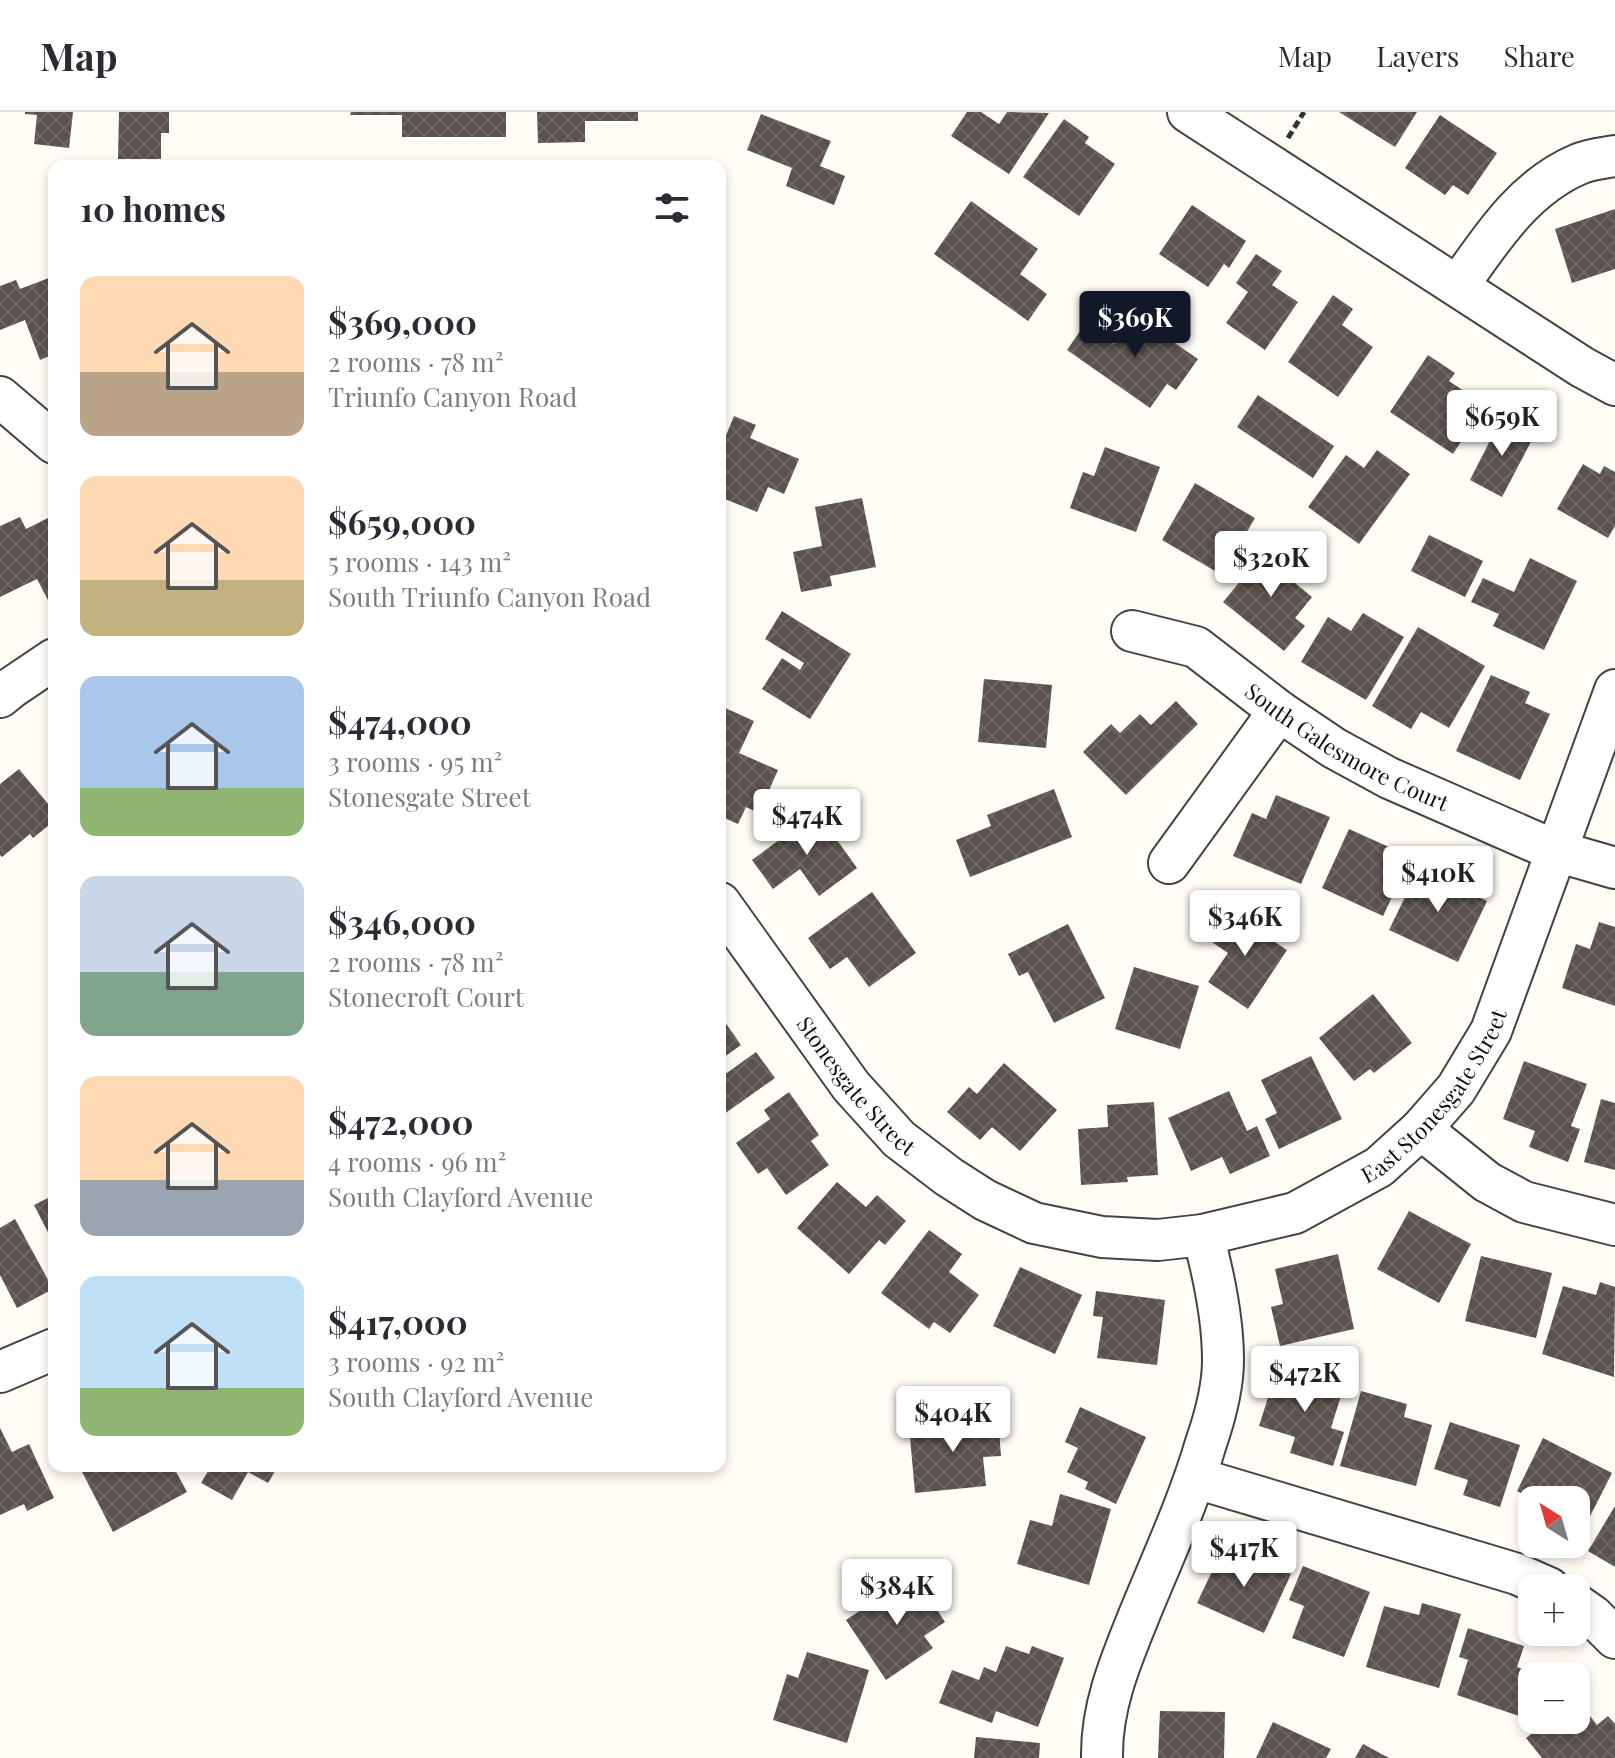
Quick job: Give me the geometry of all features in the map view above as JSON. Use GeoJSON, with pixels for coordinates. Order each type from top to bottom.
{"type":"FeatureCollection","features":[{"type":"Feature","properties":{"kind":"street"},"geometry":{"type":"LineString","coordinates":[[1188,112],[1582,367],[1615,385]]}},
{"type":"Feature","properties":{"kind":"street"},"geometry":{"type":"LineString","coordinates":[[1458,286],[1491,238],[1550,179],[1581,163],[1615,156]]}},
{"type":"Feature","properties":{"kind":"street"},"geometry":{"type":"LineString","coordinates":[[0,397],[48,438]]}},
{"type":"Feature","properties":{"kind":"street","name":"South Galesmore Court"},"geometry":{"type":"LineString","coordinates":[[1132,631],[1196,647],[1279,711],[1334,748],[1389,778],[1556,851],[1615,868]]}},
{"type":"Feature","properties":{"kind":"street"},"geometry":{"type":"LineString","coordinates":[[0,697],[48,663]]}},
{"type":"Feature","properties":{"kind":"street","name":"East Stonesgate Street"},"geometry":{"type":"LineString","coordinates":[[1034,1223],[1102,1237],[1158,1240],[1203,1235],[1295,1213],[1379,1167],[1421,1129],[1456,1089],[1491,1031],[1615,690]]}},
{"type":"Feature","properties":{"kind":"street"},"geometry":{"type":"LineString","coordinates":[[1169,863],[1279,711]]}},
{"type":"Feature","properties":{"kind":"street","name":"Stonesgate Street"},"geometry":{"type":"LineString","coordinates":[[726,911],[851,1086],[899,1139],[985,1200],[1034,1223]]}},
{"type":"Feature","properties":{"kind":"street"},"geometry":{"type":"LineString","coordinates":[[1421,1129],[1487,1182],[1524,1202],[1615,1225]]}},
{"type":"Feature","properties":{"kind":"street"},"geometry":{"type":"LineString","coordinates":[[1102,1758],[1102,1733],[1118,1667],[1196,1478],[1217,1410],[1223,1362],[1219,1310],[1203,1235]]}},
{"type":"Feature","properties":{"kind":"street"},"geometry":{"type":"LineString","coordinates":[[0,1372],[48,1352]]}},
{"type":"Feature","properties":{"kind":"street"},"geometry":{"type":"LineString","coordinates":[[1196,1478],[1518,1574]]}},
{"type":"Feature","properties":{"kind":"street"},"geometry":{"type":"LineString","coordinates":[[1590,1614],[1615,1638]]}},
{"type":"Feature","properties":{"kind":"building"},"geometry":{"type":"Polygon","coordinates":[[[25,112],[73,112],[69,148],[34,144],[37,115],[25,112]]]}},
{"type":"Feature","properties":{"kind":"building"},"geometry":{"type":"Polygon","coordinates":[[[119,112],[169,112],[169,133],[161,133],[161,159],[118,159],[119,112]]]}},
{"type":"Feature","properties":{"kind":"building"},"geometry":{"type":"Polygon","coordinates":[[[351,112],[506,112],[506,137],[402,137],[402,115],[350,115],[351,112]]]}},
{"type":"Feature","properties":{"kind":"building"},"geometry":{"type":"Polygon","coordinates":[[[537,112],[638,112],[638,121],[585,121],[585,142],[538,143],[537,112]]]}},
{"type":"Feature","properties":{"kind":"building"},"geometry":{"type":"Polygon","coordinates":[[[967,112],[981,112],[999,124],[1007,112],[1049,113],[1009,174],[951,136],[967,112]]]}},
{"type":"Feature","properties":{"kind":"building"},"geometry":{"type":"Polygon","coordinates":[[[1339,112],[1417,112],[1395,147],[1339,112]]]}},
{"type":"Feature","properties":{"kind":"building"},"geometry":{"type":"Polygon","coordinates":[[[761,114],[831,141],[820,166],[845,176],[834,205],[786,186],[792,168],[747,150],[761,114]]]}},
{"type":"Feature","properties":{"kind":"building"},"geometry":{"type":"Polygon","coordinates":[[[1440,115],[1497,153],[1468,195],[1453,185],[1445,195],[1405,168],[1440,115]]]}},
{"type":"Feature","properties":{"kind":"building"},"geometry":{"type":"Polygon","coordinates":[[[1064,119],[1089,137],[1085,143],[1115,164],[1079,216],[1023,177],[1064,119]]]}},
{"type":"Feature","properties":{"kind":"building"},"geometry":{"type":"Polygon","coordinates":[[[971,201],[1038,249],[1020,274],[1047,294],[1028,321],[934,254],[971,201]]]}},
{"type":"Feature","properties":{"kind":"building"},"geometry":{"type":"Polygon","coordinates":[[[1192,205],[1246,241],[1229,268],[1224,264],[1208,287],[1159,254],[1192,205]]]}},
{"type":"Feature","properties":{"kind":"building"},"geometry":{"type":"Polygon","coordinates":[[[1615,209],[1615,269],[1572,283],[1555,229],[1615,209]]]}},
{"type":"Feature","properties":{"kind":"building"},"geometry":{"type":"Polygon","coordinates":[[[1256,254],[1282,271],[1272,285],[1298,302],[1265,350],[1226,323],[1248,292],[1236,283],[1256,254]]]}},
{"type":"Feature","properties":{"kind":"building"},"geometry":{"type":"Polygon","coordinates":[[[48,278],[48,357],[40,360],[25,320],[0,330],[0,286],[16,280],[20,289],[48,278]]]}},
{"type":"Feature","properties":{"kind":"building"},"geometry":{"type":"Polygon","coordinates":[[[1333,295],[1353,309],[1342,325],[1373,347],[1338,397],[1288,362],[1333,295]]]}},
{"type":"Feature","properties":{"kind":"building"},"geometry":{"type":"Polygon","coordinates":[[[1134,315],[1198,359],[1176,390],[1167,384],[1150,408],[1067,350],[1085,324],[1114,344],[1134,315]]]}},
{"type":"Feature","properties":{"kind":"building"},"geometry":{"type":"Polygon","coordinates":[[[1428,355],[1455,373],[1449,381],[1485,405],[1453,454],[1390,412],[1428,355]]]}},
{"type":"Feature","properties":{"kind":"building"},"geometry":{"type":"Polygon","coordinates":[[[1258,395],[1334,446],[1313,478],[1237,427],[1258,395]]]}},
{"type":"Feature","properties":{"kind":"building"},"geometry":{"type":"Polygon","coordinates":[[[734,416],[756,425],[750,438],[799,459],[784,494],[768,487],[757,512],[726,499],[726,435],[734,416]]]}},
{"type":"Feature","properties":{"kind":"building"},"geometry":{"type":"Polygon","coordinates":[[[1501,419],[1534,436],[1502,497],[1470,480],[1501,419]]]}},
{"type":"Feature","properties":{"kind":"building"},"geometry":{"type":"Polygon","coordinates":[[[1105,447],[1160,467],[1136,532],[1070,508],[1083,472],[1094,476],[1105,447]]]}},
{"type":"Feature","properties":{"kind":"building"},"geometry":{"type":"Polygon","coordinates":[[[1377,450],[1410,474],[1359,544],[1308,507],[1346,455],[1364,468],[1377,450]]]}},
{"type":"Feature","properties":{"kind":"building"},"geometry":{"type":"Polygon","coordinates":[[[1583,464],[1600,474],[1604,466],[1615,472],[1615,526],[1608,538],[1557,509],[1583,464]]]}},
{"type":"Feature","properties":{"kind":"building"},"geometry":{"type":"Polygon","coordinates":[[[1195,483],[1255,518],[1222,575],[1162,540],[1195,483]]]}},
{"type":"Feature","properties":{"kind":"building"},"geometry":{"type":"Polygon","coordinates":[[[862,498],[876,567],[830,576],[832,586],[801,592],[793,552],[822,546],[815,507],[862,498]]]}},
{"type":"Feature","properties":{"kind":"building"},"geometry":{"type":"Polygon","coordinates":[[[20,517],[26,529],[48,518],[48,600],[37,579],[0,597],[0,526],[20,517]]]}},
{"type":"Feature","properties":{"kind":"building"},"geometry":{"type":"Polygon","coordinates":[[[1429,535],[1483,561],[1465,597],[1411,571],[1429,535]]]}},
{"type":"Feature","properties":{"kind":"building"},"geometry":{"type":"Polygon","coordinates":[[[1269,546],[1298,570],[1290,579],[1312,597],[1295,618],[1305,626],[1284,651],[1223,602],[1269,546]]]}},
{"type":"Feature","properties":{"kind":"building"},"geometry":{"type":"Polygon","coordinates":[[[1530,558],[1577,581],[1544,650],[1493,626],[1499,614],[1471,602],[1483,578],[1514,592],[1530,558]]]}},
{"type":"Feature","properties":{"kind":"building"},"geometry":{"type":"Polygon","coordinates":[[[782,611],[851,654],[810,719],[762,689],[782,658],[800,670],[804,663],[765,639],[782,611]]]}},
{"type":"Feature","properties":{"kind":"building"},"geometry":{"type":"Polygon","coordinates":[[[1363,613],[1404,637],[1366,700],[1301,662],[1328,617],[1351,631],[1363,613]]]}},
{"type":"Feature","properties":{"kind":"building"},"geometry":{"type":"Polygon","coordinates":[[[1418,627],[1485,666],[1449,728],[1421,712],[1411,729],[1372,706],[1418,627]]]}},
{"type":"Feature","properties":{"kind":"building"},"geometry":{"type":"Polygon","coordinates":[[[1491,675],[1530,692],[1525,703],[1550,714],[1520,780],[1456,751],[1491,675]]]}},
{"type":"Feature","properties":{"kind":"building"},"geometry":{"type":"Polygon","coordinates":[[[984,679],[1052,685],[1046,748],[978,742],[984,679]]]}},
{"type":"Feature","properties":{"kind":"building"},"geometry":{"type":"Polygon","coordinates":[[[1176,701],[1198,724],[1126,795],[1083,752],[1111,724],[1120,733],[1140,714],[1151,725],[1176,701]]]}},
{"type":"Feature","properties":{"kind":"building"},"geometry":{"type":"Polygon","coordinates":[[[726,708],[754,721],[739,753],[778,770],[759,813],[746,807],[738,824],[726,819],[726,708]]]}},
{"type":"Feature","properties":{"kind":"building"},"geometry":{"type":"Polygon","coordinates":[[[19,769],[48,804],[48,826],[33,838],[30,834],[2,857],[0,855],[0,784],[19,769]]]}},
{"type":"Feature","properties":{"kind":"building"},"geometry":{"type":"Polygon","coordinates":[[[1054,789],[1072,837],[970,877],[956,840],[991,826],[987,815],[1054,789]]]}},
{"type":"Feature","properties":{"kind":"building"},"geometry":{"type":"Polygon","coordinates":[[[1276,795],[1330,817],[1301,884],[1233,856],[1252,813],[1266,819],[1276,795]]]}},
{"type":"Feature","properties":{"kind":"building"},"geometry":{"type":"Polygon","coordinates":[[[817,812],[857,868],[819,896],[800,869],[773,889],[752,860],[817,812]]]}},
{"type":"Feature","properties":{"kind":"building"},"geometry":{"type":"Polygon","coordinates":[[[1349,829],[1411,857],[1383,916],[1322,888],[1349,829]]]}},
{"type":"Feature","properties":{"kind":"building"},"geometry":{"type":"Polygon","coordinates":[[[1422,862],[1452,877],[1449,884],[1487,901],[1458,962],[1389,930],[1422,862]]]}},
{"type":"Feature","properties":{"kind":"building"},"geometry":{"type":"Polygon","coordinates":[[[872,892],[916,953],[869,987],[847,957],[830,969],[808,938],[872,892]]]}},
{"type":"Feature","properties":{"kind":"building"},"geometry":{"type":"Polygon","coordinates":[[[1237,907],[1265,925],[1260,932],[1287,950],[1248,1009],[1208,982],[1228,953],[1213,943],[1237,907]]]}},
{"type":"Feature","properties":{"kind":"building"},"geometry":{"type":"Polygon","coordinates":[[[1599,922],[1615,927],[1615,1006],[1562,988],[1576,944],[1590,949],[1599,922]]]}},
{"type":"Feature","properties":{"kind":"building"},"geometry":{"type":"Polygon","coordinates":[[[1068,924],[1105,998],[1054,1023],[1028,972],[1019,976],[1008,954],[1068,924]]]}},
{"type":"Feature","properties":{"kind":"building"},"geometry":{"type":"Polygon","coordinates":[[[1134,967],[1199,986],[1180,1049],[1115,1029],[1134,967]]]}},
{"type":"Feature","properties":{"kind":"building"},"geometry":{"type":"Polygon","coordinates":[[[1373,994],[1412,1043],[1374,1073],[1370,1069],[1354,1081],[1319,1038],[1373,994]]]}},
{"type":"Feature","properties":{"kind":"building"},"geometry":{"type":"Polygon","coordinates":[[[726,1024],[741,1045],[726,1056],[726,1024]]]}},
{"type":"Feature","properties":{"kind":"building"},"geometry":{"type":"Polygon","coordinates":[[[756,1052],[775,1078],[726,1113],[726,1074],[756,1052]]]}},
{"type":"Feature","properties":{"kind":"building"},"geometry":{"type":"Polygon","coordinates":[[[1311,1056],[1342,1119],[1279,1149],[1265,1119],[1277,1113],[1261,1080],[1311,1056]]]}},
{"type":"Feature","properties":{"kind":"building"},"geometry":{"type":"Polygon","coordinates":[[[1524,1061],[1587,1084],[1571,1126],[1580,1129],[1568,1162],[1529,1147],[1535,1131],[1503,1119],[1524,1061]]]}},
{"type":"Feature","properties":{"kind":"building"},"geometry":{"type":"Polygon","coordinates":[[[1004,1063],[1057,1110],[1020,1151],[992,1127],[980,1140],[947,1112],[969,1087],[977,1094],[1004,1063]]]}},
{"type":"Feature","properties":{"kind":"building"},"geometry":{"type":"Polygon","coordinates":[[[1229,1091],[1247,1131],[1257,1126],[1270,1156],[1230,1174],[1222,1157],[1191,1171],[1168,1118],[1229,1091]]]}},
{"type":"Feature","properties":{"kind":"building"},"geometry":{"type":"Polygon","coordinates":[[[789,1092],[819,1135],[811,1141],[829,1165],[786,1195],[767,1168],[758,1174],[736,1143],[770,1119],[764,1110],[789,1092]]]}},
{"type":"Feature","properties":{"kind":"building"},"geometry":{"type":"Polygon","coordinates":[[[1601,1099],[1615,1103],[1615,1170],[1584,1162],[1601,1099]]]}},
{"type":"Feature","properties":{"kind":"building"},"geometry":{"type":"Polygon","coordinates":[[[1154,1102],[1158,1175],[1127,1177],[1128,1182],[1081,1185],[1078,1129],[1108,1127],[1107,1105],[1154,1102]]]}},
{"type":"Feature","properties":{"kind":"building"},"geometry":{"type":"Polygon","coordinates":[[[837,1182],[866,1207],[877,1195],[906,1221],[885,1245],[879,1240],[849,1274],[797,1228],[837,1182]]]}},
{"type":"Feature","properties":{"kind":"building"},"geometry":{"type":"Polygon","coordinates":[[[48,1198],[48,1232],[34,1205],[48,1198]]]}},
{"type":"Feature","properties":{"kind":"building"},"geometry":{"type":"Polygon","coordinates":[[[1409,1211],[1471,1244],[1439,1303],[1377,1269],[1409,1211]]]}},
{"type":"Feature","properties":{"kind":"building"},"geometry":{"type":"Polygon","coordinates":[[[15,1219],[48,1280],[48,1292],[17,1308],[0,1275],[0,1228],[15,1219]]]}},
{"type":"Feature","properties":{"kind":"building"},"geometry":{"type":"Polygon","coordinates":[[[929,1230],[962,1254],[949,1272],[979,1295],[950,1333],[934,1322],[929,1329],[881,1293],[929,1230]]]}},
{"type":"Feature","properties":{"kind":"building"},"geometry":{"type":"Polygon","coordinates":[[[1338,1254],[1354,1329],[1280,1346],[1271,1307],[1283,1304],[1275,1269],[1338,1254]]]}},
{"type":"Feature","properties":{"kind":"building"},"geometry":{"type":"Polygon","coordinates":[[[1481,1256],[1552,1273],[1536,1338],[1465,1321],[1481,1256]]]}},
{"type":"Feature","properties":{"kind":"building"},"geometry":{"type":"Polygon","coordinates":[[[1020,1267],[1082,1295],[1055,1354],[993,1326],[1020,1267]]]}},
{"type":"Feature","properties":{"kind":"building"},"geometry":{"type":"Polygon","coordinates":[[[1600,1282],[1615,1287],[1614,1377],[1542,1354],[1563,1286],[1596,1295],[1600,1282]]]}},
{"type":"Feature","properties":{"kind":"building"},"geometry":{"type":"Polygon","coordinates":[[[1096,1291],[1165,1300],[1157,1365],[1097,1358],[1103,1317],[1093,1316],[1096,1291]]]}},
{"type":"Feature","properties":{"kind":"building"},"geometry":{"type":"Polygon","coordinates":[[[1278,1366],[1344,1386],[1331,1428],[1344,1432],[1333,1466],[1290,1453],[1295,1437],[1259,1426],[1278,1366]]]}},
{"type":"Feature","properties":{"kind":"building"},"geometry":{"type":"Polygon","coordinates":[[[1361,1391],[1407,1404],[1404,1417],[1432,1425],[1416,1486],[1340,1466],[1361,1391]]]}},
{"type":"Feature","properties":{"kind":"building"},"geometry":{"type":"Polygon","coordinates":[[[1080,1407],[1146,1437],[1116,1504],[1085,1489],[1088,1482],[1067,1472],[1078,1448],[1065,1442],[1080,1407]]]}},
{"type":"Feature","properties":{"kind":"building"},"geometry":{"type":"Polygon","coordinates":[[[998,1418],[1001,1456],[983,1457],[986,1486],[915,1493],[909,1426],[998,1418]]]}},
{"type":"Feature","properties":{"kind":"building"},"geometry":{"type":"Polygon","coordinates":[[[1450,1422],[1520,1445],[1500,1507],[1463,1495],[1468,1480],[1434,1469],[1450,1422]]]}},
{"type":"Feature","properties":{"kind":"building"},"geometry":{"type":"Polygon","coordinates":[[[0,1428],[12,1452],[29,1444],[54,1498],[27,1511],[24,1504],[0,1515],[0,1428]]]}},
{"type":"Feature","properties":{"kind":"building"},"geometry":{"type":"Polygon","coordinates":[[[1543,1438],[1612,1473],[1590,1516],[1590,1486],[1519,1486],[1543,1438]]]}},
{"type":"Feature","properties":{"kind":"building"},"geometry":{"type":"Polygon","coordinates":[[[82,1472],[176,1472],[187,1492],[113,1532],[82,1472]]]}},
{"type":"Feature","properties":{"kind":"building"},"geometry":{"type":"Polygon","coordinates":[[[207,1472],[248,1472],[232,1500],[201,1483],[207,1472]]]}},
{"type":"Feature","properties":{"kind":"building"},"geometry":{"type":"Polygon","coordinates":[[[248,1472],[274,1472],[268,1483],[248,1472]]]}},
{"type":"Feature","properties":{"kind":"building"},"geometry":{"type":"Polygon","coordinates":[[[1060,1494],[1111,1509],[1089,1585],[1017,1564],[1030,1520],[1052,1526],[1060,1494]]]}},
{"type":"Feature","properties":{"kind":"building"},"geometry":{"type":"Polygon","coordinates":[[[1615,1506],[1615,1567],[1590,1552],[1615,1506]]]}},
{"type":"Feature","properties":{"kind":"building"},"geometry":{"type":"Polygon","coordinates":[[[1225,1544],[1291,1574],[1264,1633],[1197,1603],[1225,1544]]]}},
{"type":"Feature","properties":{"kind":"building"},"geometry":{"type":"Polygon","coordinates":[[[1303,1566],[1370,1592],[1344,1657],[1292,1638],[1304,1606],[1289,1600],[1303,1566]]]}},
{"type":"Feature","properties":{"kind":"building"},"geometry":{"type":"Polygon","coordinates":[[[914,1575],[945,1622],[924,1636],[933,1648],[886,1680],[846,1620],[914,1575]]]}},
{"type":"Feature","properties":{"kind":"building"},"geometry":{"type":"Polygon","coordinates":[[[1422,1603],[1461,1614],[1439,1688],[1366,1667],[1384,1606],[1419,1615],[1422,1603]]]}},
{"type":"Feature","properties":{"kind":"building"},"geometry":{"type":"Polygon","coordinates":[[[1468,1628],[1524,1646],[1517,1667],[1518,1716],[1457,1695],[1468,1660],[1459,1657],[1468,1628]]]}},
{"type":"Feature","properties":{"kind":"building"},"geometry":{"type":"Polygon","coordinates":[[[1006,1646],[1029,1654],[1032,1646],[1064,1658],[1038,1727],[996,1711],[992,1723],[939,1703],[952,1670],[979,1680],[984,1667],[996,1672],[1006,1646]]]}},
{"type":"Feature","properties":{"kind":"building"},"geometry":{"type":"Polygon","coordinates":[[[807,1652],[869,1670],[847,1743],[773,1720],[787,1674],[798,1678],[807,1652]]]}},
{"type":"Feature","properties":{"kind":"building"},"geometry":{"type":"Polygon","coordinates":[[[1160,1711],[1225,1712],[1224,1758],[1158,1758],[1160,1711]]]}},
{"type":"Feature","properties":{"kind":"building"},"geometry":{"type":"Polygon","coordinates":[[[1590,1716],[1597,1725],[1608,1716],[1615,1724],[1615,1758],[1542,1758],[1526,1738],[1531,1734],[1590,1734],[1590,1716]]]}},
{"type":"Feature","properties":{"kind":"building"},"geometry":{"type":"Polygon","coordinates":[[[1273,1722],[1331,1749],[1326,1758],[1256,1758],[1273,1722]]]}},
{"type":"Feature","properties":{"kind":"building"},"geometry":{"type":"Polygon","coordinates":[[[976,1737],[1040,1743],[1039,1758],[974,1758],[976,1737]]]}},
{"type":"Feature","properties":{"kind":"building"},"geometry":{"type":"Polygon","coordinates":[[[1363,1744],[1389,1758],[1355,1758],[1363,1744]]]}}]}
